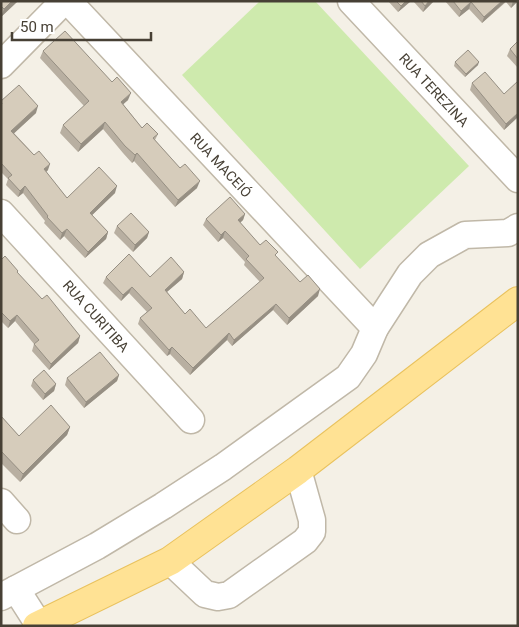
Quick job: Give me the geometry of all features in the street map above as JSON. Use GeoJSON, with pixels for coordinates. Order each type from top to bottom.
{"type":"FeatureCollection","features":[{"type":"Feature","properties":{"kind":"main road"},"geometry":{"type":"LineString","coordinates":[[38,625],[170,561],[298,470],[518,302]]}},
{"type":"Feature","properties":{"kind":"street"},"geometry":{"type":"LineString","coordinates":[[1,65],[64,1]]}},
{"type":"Feature","properties":{"kind":"street","name":"RUA MACEIÓ"},"geometry":{"type":"LineString","coordinates":[[68,1],[375,328]]}},
{"type":"Feature","properties":{"kind":"street","name":"RUA TEREZINA"},"geometry":{"type":"LineString","coordinates":[[351,1],[518,179]]}},
{"type":"Feature","properties":{"kind":"street","name":"RUA CURITIBA"},"geometry":{"type":"LineString","coordinates":[[1,213],[190,420]]}},
{"type":"Feature","properties":{"kind":"street"},"geometry":{"type":"LineString","coordinates":[[38,625],[8,593],[97,546],[155,511],[222,467],[348,377],[364,354],[375,328],[410,274],[429,255],[465,235],[508,233],[518,227]]}},
{"type":"Feature","properties":{"kind":"street"},"geometry":{"type":"LineString","coordinates":[[170,561],[204,594],[218,598],[229,595],[306,541],[312,532],[312,520],[298,470]]}},
{"type":"Feature","properties":{"kind":"green space"},"geometry":{"type":"Polygon","coordinates":[[[260,1],[315,1],[469,166],[360,269],[182,75],[260,1]]]}},
{"type":"Feature","properties":{"kind":"building"},"geometry":{"type":"Polygon","coordinates":[[[1,1],[12,1],[4,9],[1,6],[1,1]]]}},
{"type":"Feature","properties":{"kind":"building"},"geometry":{"type":"Polygon","coordinates":[[[396,1],[406,1],[401,6],[396,1]]]}},
{"type":"Feature","properties":{"kind":"building"},"geometry":{"type":"Polygon","coordinates":[[[421,1],[429,1],[425,6],[421,1]]]}},
{"type":"Feature","properties":{"kind":"building"},"geometry":{"type":"Polygon","coordinates":[[[453,1],[502,1],[484,17],[471,2],[461,11],[453,1]]]}},
{"type":"Feature","properties":{"kind":"building"},"geometry":{"type":"Polygon","coordinates":[[[65,31],[112,82],[117,77],[131,93],[121,102],[142,128],[147,123],[158,134],[153,138],[180,168],[185,164],[200,181],[178,200],[137,153],[135,155],[125,146],[105,122],[81,144],[63,125],[89,101],[43,51],[65,31]]]}},
{"type":"Feature","properties":{"kind":"building"},"geometry":{"type":"Polygon","coordinates":[[[518,41],[518,59],[510,49],[518,41]]]}},
{"type":"Feature","properties":{"kind":"building"},"geometry":{"type":"Polygon","coordinates":[[[468,50],[479,62],[466,74],[455,62],[468,50]]]}},
{"type":"Feature","properties":{"kind":"building"},"geometry":{"type":"Polygon","coordinates":[[[485,72],[504,94],[518,81],[518,113],[506,124],[472,83],[485,72]]]}},
{"type":"Feature","properties":{"kind":"building"},"geometry":{"type":"Polygon","coordinates":[[[19,85],[38,106],[11,131],[34,155],[39,151],[50,164],[44,169],[67,198],[99,167],[117,186],[90,213],[108,232],[88,252],[67,229],[62,233],[47,217],[25,186],[20,191],[8,178],[12,175],[1,163],[1,101],[19,85]]]}},
{"type":"Feature","properties":{"kind":"building"},"geometry":{"type":"Polygon","coordinates":[[[230,197],[245,214],[238,220],[260,245],[266,240],[278,252],[275,255],[300,282],[308,275],[320,289],[289,318],[276,304],[234,340],[229,333],[193,368],[172,347],[169,350],[140,318],[152,308],[132,287],[123,295],[106,277],[129,254],[150,277],[171,257],[184,272],[165,290],[185,314],[190,309],[206,328],[264,278],[246,259],[249,256],[225,231],[221,235],[206,219],[230,197]]]}},
{"type":"Feature","properties":{"kind":"building"},"geometry":{"type":"Polygon","coordinates":[[[131,213],[149,232],[135,245],[117,226],[131,213]]]}},
{"type":"Feature","properties":{"kind":"building"},"geometry":{"type":"Polygon","coordinates":[[[5,256],[42,299],[47,295],[80,336],[51,364],[34,344],[39,340],[17,315],[10,321],[1,312],[1,260],[5,256]]]}},
{"type":"Feature","properties":{"kind":"building"},"geometry":{"type":"Polygon","coordinates":[[[100,352],[119,375],[86,402],[67,378],[100,352]]]}},
{"type":"Feature","properties":{"kind":"building"},"geometry":{"type":"Polygon","coordinates":[[[44,370],[56,384],[45,394],[33,380],[44,370]]]}},
{"type":"Feature","properties":{"kind":"building"},"geometry":{"type":"Polygon","coordinates":[[[51,405],[70,427],[23,474],[1,451],[1,416],[19,436],[51,405]]]}}]}
